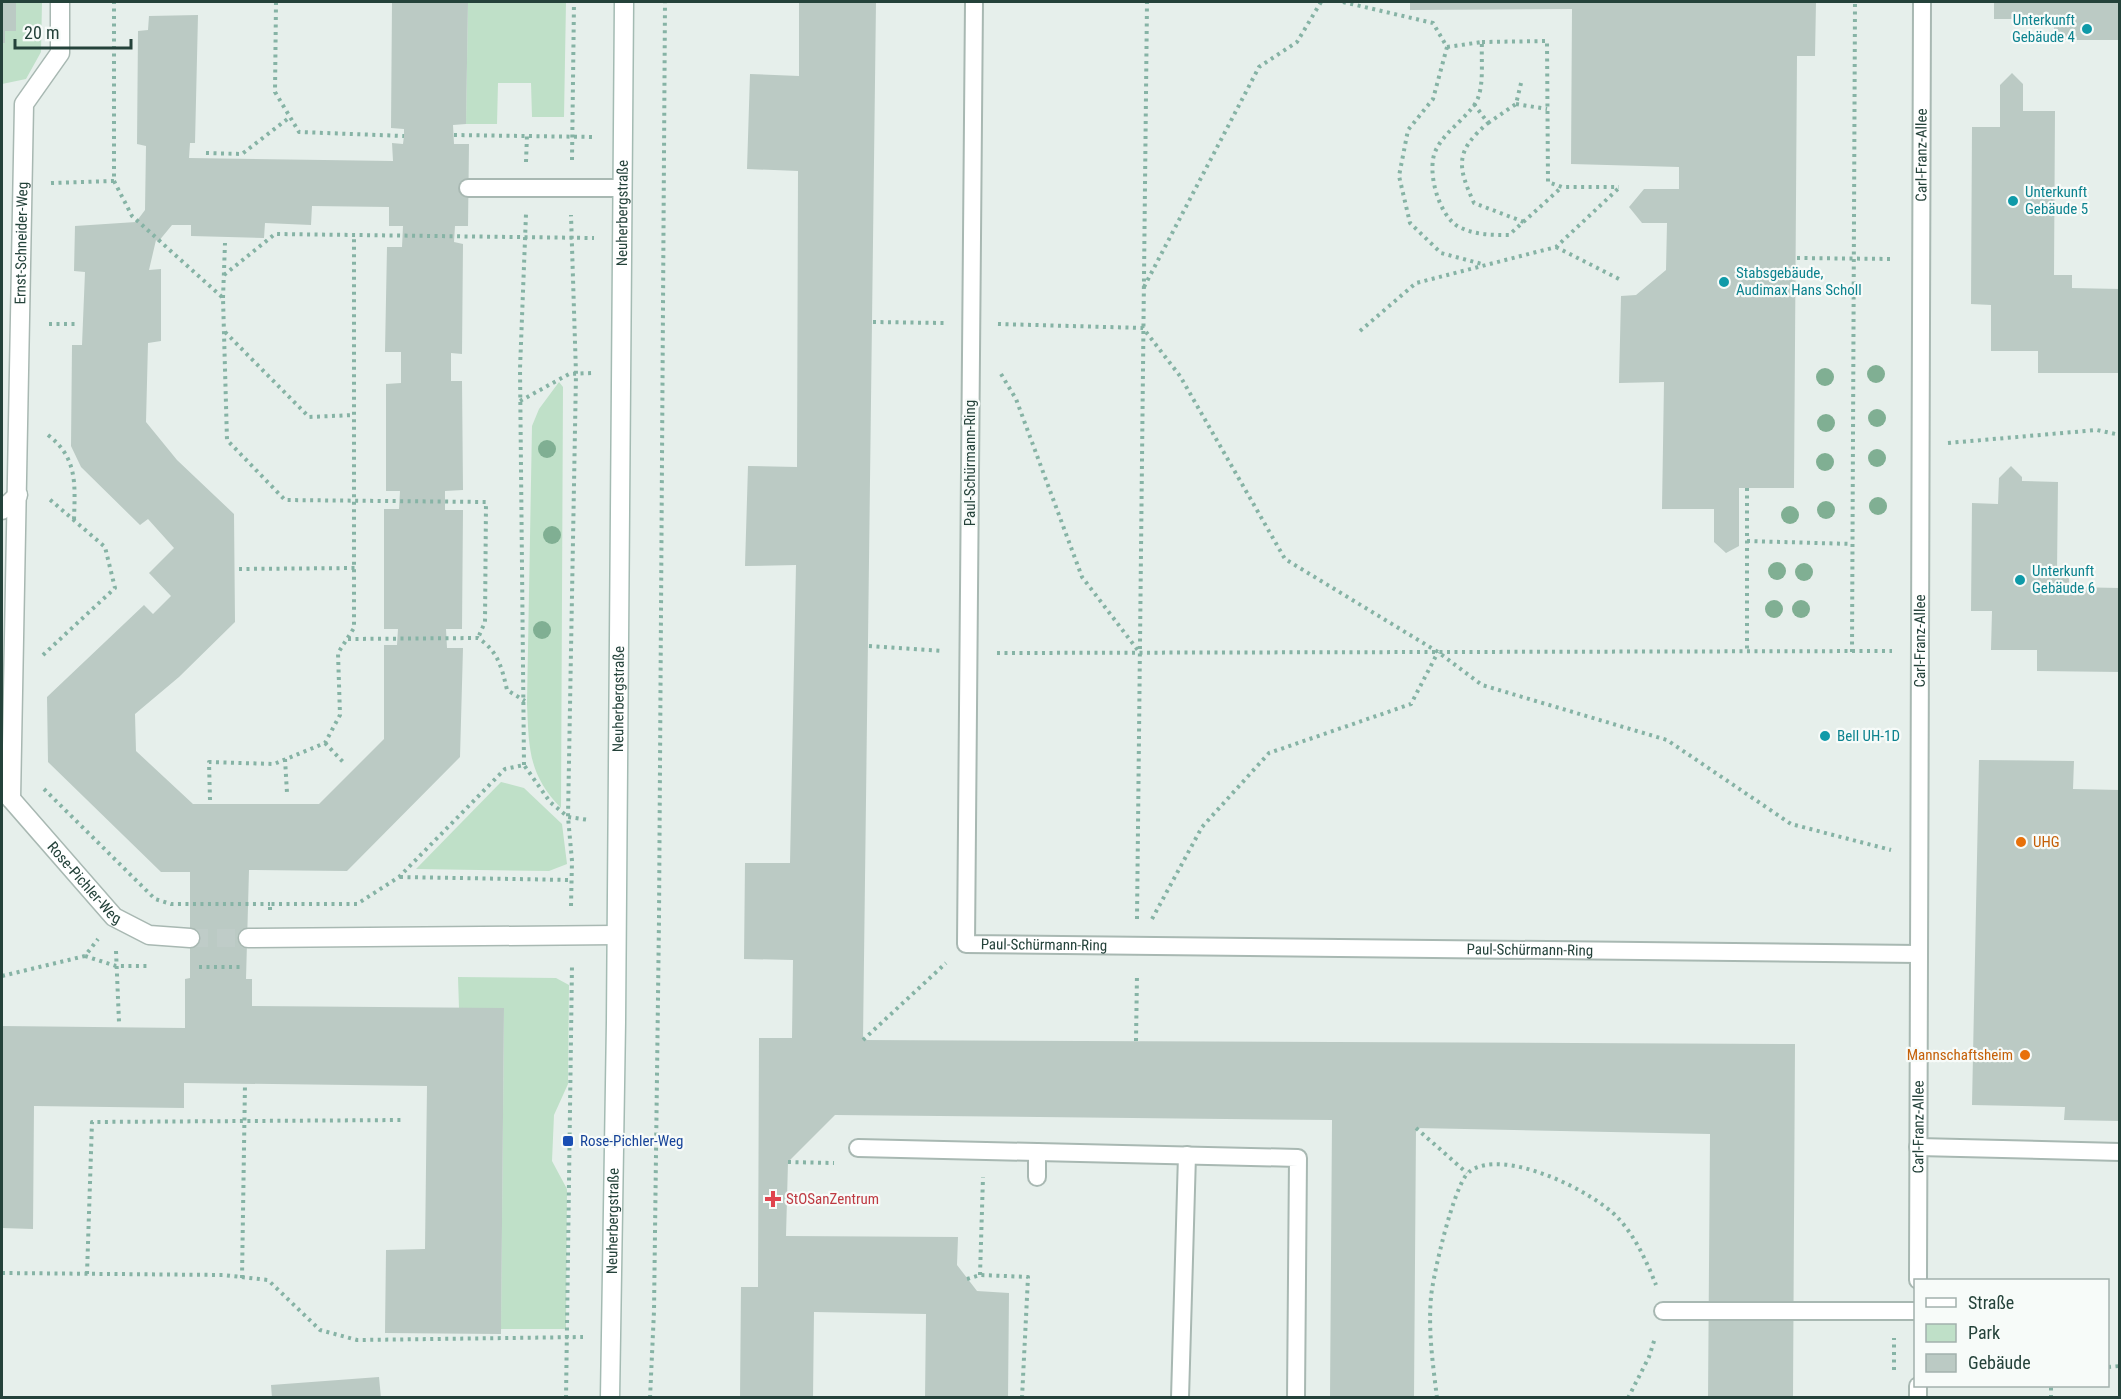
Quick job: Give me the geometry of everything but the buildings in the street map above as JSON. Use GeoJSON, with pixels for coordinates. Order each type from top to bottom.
{"type":"FeatureCollection","features":[{"type":"Feature","properties":{"kind":"street","name":"Ernst-Schneider-Weg"},"geometry":{"type":"LineString","coordinates":[[6,793],[11,755],[14,683],[24,104],[60,53],[60,2]]}},
{"type":"Feature","properties":{"kind":"street","name":"Neuherbergstraße"},"geometry":{"type":"LineString","coordinates":[[610,1398],[624,2]]}},
{"type":"Feature","properties":{"kind":"street"},"geometry":{"type":"LineString","coordinates":[[2,510],[18,495]]}},
{"type":"Feature","properties":{"kind":"street","name":"Rose-Pichler-Weg"},"geometry":{"type":"LineString","coordinates":[[6,793],[114,917],[148,935],[190,938]]}},
{"type":"Feature","properties":{"kind":"street"},"geometry":{"type":"LineString","coordinates":[[248,938],[616,935]]}},
{"type":"Feature","properties":{"kind":"lane","name":"Paul-Schürmann-Ring"},"geometry":{"type":"LineString","coordinates":[[974,2],[966,944],[1919,954]]}},
{"type":"Feature","properties":{"kind":"lane","name":"Carl-Franz-Allee"},"geometry":{"type":"LineString","coordinates":[[1918,1279],[1923,2]]}},
{"type":"Feature","properties":{"kind":"lane"},"geometry":{"type":"LineString","coordinates":[[468,188],[622,188]]}},
{"type":"Feature","properties":{"kind":"lane"},"geometry":{"type":"LineString","coordinates":[[1918,1147],[2120,1152]]}},
{"type":"Feature","properties":{"kind":"lane"},"geometry":{"type":"LineString","coordinates":[[858,1148],[1298,1158],[1296,1398]]}},
{"type":"Feature","properties":{"kind":"lane"},"geometry":{"type":"LineString","coordinates":[[1037,1152],[1037,1177]]}},
{"type":"Feature","properties":{"kind":"lane"},"geometry":{"type":"LineString","coordinates":[[1180,1398],[1187,1155]]}},
{"type":"Feature","properties":{"kind":"lane"},"geometry":{"type":"LineString","coordinates":[[1663,1311],[1914,1311]]}},
{"type":"Feature","properties":{"kind":"path"},"geometry":{"type":"LineString","coordinates":[[114,2],[114,181],[132,216],[224,298]]}},
{"type":"Feature","properties":{"kind":"path"},"geometry":{"type":"LineString","coordinates":[[276,2],[275,92],[299,132],[404,136]]}},
{"type":"Feature","properties":{"kind":"path"},"geometry":{"type":"LineString","coordinates":[[566,1398],[565,1337],[573,1047],[570,936],[572,880],[568,817],[576,374],[571,238],[574,2]]}},
{"type":"Feature","properties":{"kind":"path"},"geometry":{"type":"LineString","coordinates":[[650,1398],[654,1299],[659,919],[665,2]]}},
{"type":"Feature","properties":{"kind":"path"},"geometry":{"type":"LineString","coordinates":[[1136,1041],[1147,2]]}},
{"type":"Feature","properties":{"kind":"path"},"geometry":{"type":"LineString","coordinates":[[1144,288],[1259,67],[1297,42],[1322,2]]}},
{"type":"Feature","properties":{"kind":"path"},"geometry":{"type":"LineString","coordinates":[[1343,2],[1433,23],[1448,48],[1433,99],[1408,130],[1399,176],[1410,223],[1441,253],[1482,264]]}},
{"type":"Feature","properties":{"kind":"path"},"geometry":{"type":"LineString","coordinates":[[1852,652],[1855,2]]}},
{"type":"Feature","properties":{"kind":"path"},"geometry":{"type":"LineString","coordinates":[[1360,331],[1416,283],[1482,264],[1556,247],[1620,187],[1562,187],[1548,182],[1547,41],[1482,42],[1448,48]]}},
{"type":"Feature","properties":{"kind":"path"},"geometry":{"type":"LineString","coordinates":[[1482,42],[1479,97],[1450,128],[1435,150],[1432,177],[1440,205],[1456,226],[1485,235],[1509,235],[1562,187]]}},
{"type":"Feature","properties":{"kind":"path"},"geometry":{"type":"LineString","coordinates":[[1522,79],[1516,104],[1477,132],[1463,152],[1462,177],[1474,203],[1525,222]]}},
{"type":"Feature","properties":{"kind":"path"},"geometry":{"type":"LineString","coordinates":[[1474,104],[1488,123]]}},
{"type":"Feature","properties":{"kind":"path"},"geometry":{"type":"LineString","coordinates":[[1516,104],[1547,109]]}},
{"type":"Feature","properties":{"kind":"path"},"geometry":{"type":"LineString","coordinates":[[206,153],[242,154],[290,117]]}},
{"type":"Feature","properties":{"kind":"path"},"geometry":{"type":"LineString","coordinates":[[453,135],[622,137]]}},
{"type":"Feature","properties":{"kind":"path"},"geometry":{"type":"LineString","coordinates":[[526,135],[526,237],[520,400],[524,765],[550,802],[568,817],[617,824]]}},
{"type":"Feature","properties":{"kind":"path"},"geometry":{"type":"LineString","coordinates":[[23,184],[114,181]]}},
{"type":"Feature","properties":{"kind":"path"},"geometry":{"type":"LineString","coordinates":[[224,275],[275,234],[354,237],[622,237]]}},
{"type":"Feature","properties":{"kind":"path"},"geometry":{"type":"LineString","coordinates":[[210,800],[209,762],[274,764],[325,743],[340,715],[338,653],[354,628],[354,237]]}},
{"type":"Feature","properties":{"kind":"path"},"geometry":{"type":"LineString","coordinates":[[225,243],[224,331],[227,441],[285,500],[486,502],[485,622],[478,638]]}},
{"type":"Feature","properties":{"kind":"path"},"geometry":{"type":"LineString","coordinates":[[1556,247],[1621,280]]}},
{"type":"Feature","properties":{"kind":"path"},"geometry":{"type":"LineString","coordinates":[[1797,258],[1922,259]]}},
{"type":"Feature","properties":{"kind":"path"},"geometry":{"type":"LineString","coordinates":[[873,322],[1143,328]]}},
{"type":"Feature","properties":{"kind":"path"},"geometry":{"type":"LineString","coordinates":[[1143,328],[1180,376],[1285,559],[1438,652],[1482,685],[1667,740],[1791,824],[1919,857]]}},
{"type":"Feature","properties":{"kind":"path"},"geometry":{"type":"LineString","coordinates":[[224,331],[309,417],[354,415]]}},
{"type":"Feature","properties":{"kind":"path"},"geometry":{"type":"LineString","coordinates":[[999,371],[1016,399],[1082,577],[1140,653]]}},
{"type":"Feature","properties":{"kind":"path"},"geometry":{"type":"LineString","coordinates":[[520,400],[569,374],[620,372]]}},
{"type":"Feature","properties":{"kind":"path"},"geometry":{"type":"LineString","coordinates":[[19,427],[43,430],[60,444],[75,476],[74,520]]}},
{"type":"Feature","properties":{"kind":"path"},"geometry":{"type":"LineString","coordinates":[[1921,445],[2097,430],[2120,435]]}},
{"type":"Feature","properties":{"kind":"path"},"geometry":{"type":"LineString","coordinates":[[14,683],[115,588],[105,547],[18,471]]}},
{"type":"Feature","properties":{"kind":"path"},"geometry":{"type":"LineString","coordinates":[[1747,488],[1747,652]]}},
{"type":"Feature","properties":{"kind":"path"},"geometry":{"type":"LineString","coordinates":[[1747,541],[1852,544]]}},
{"type":"Feature","properties":{"kind":"path"},"geometry":{"type":"LineString","coordinates":[[239,569],[355,568]]}},
{"type":"Feature","properties":{"kind":"path"},"geometry":{"type":"LineString","coordinates":[[347,639],[478,638],[492,647],[502,667],[507,690],[525,701]]}},
{"type":"Feature","properties":{"kind":"path"},"geometry":{"type":"LineString","coordinates":[[869,646],[969,652],[1140,653],[1920,651]]}},
{"type":"Feature","properties":{"kind":"path"},"geometry":{"type":"LineString","coordinates":[[1137,945],[1202,827],[1269,753],[1411,704],[1438,652]]}},
{"type":"Feature","properties":{"kind":"path"},"geometry":{"type":"LineString","coordinates":[[325,743],[344,763]]}},
{"type":"Feature","properties":{"kind":"path"},"geometry":{"type":"LineString","coordinates":[[11,755],[155,899],[171,904],[357,904],[399,877],[505,769],[524,765]]}},
{"type":"Feature","properties":{"kind":"path"},"geometry":{"type":"LineString","coordinates":[[285,759],[287,793]]}},
{"type":"Feature","properties":{"kind":"path"},"geometry":{"type":"LineString","coordinates":[[399,877],[572,880]]}},
{"type":"Feature","properties":{"kind":"path"},"geometry":{"type":"LineString","coordinates":[[268,938],[270,904]]}},
{"type":"Feature","properties":{"kind":"path"},"geometry":{"type":"LineString","coordinates":[[2,976],[85,956],[114,917]]}},
{"type":"Feature","properties":{"kind":"path"},"geometry":{"type":"LineString","coordinates":[[114,917],[118,1022]]}},
{"type":"Feature","properties":{"kind":"path"},"geometry":{"type":"LineString","coordinates":[[863,1040],[966,944]]}},
{"type":"Feature","properties":{"kind":"path"},"geometry":{"type":"LineString","coordinates":[[242,1278],[245,1083]]}},
{"type":"Feature","properties":{"kind":"path"},"geometry":{"type":"LineString","coordinates":[[87,1274],[92,1122],[405,1120]]}},
{"type":"Feature","properties":{"kind":"path"},"geometry":{"type":"LineString","coordinates":[[1416,1128],[1467,1173]]}},
{"type":"Feature","properties":{"kind":"path"},"geometry":{"type":"LineString","coordinates":[[788,1162],[843,1163]]}},
{"type":"Feature","properties":{"kind":"path"},"geometry":{"type":"LineString","coordinates":[[1437,1398],[1431,1347],[1431,1297],[1453,1205],[1467,1173],[1482,1165],[1507,1163],[1550,1177],[1581,1192],[1618,1217],[1640,1250],[1655,1283],[1663,1311],[1649,1357],[1628,1398]]}},
{"type":"Feature","properties":{"kind":"path"},"geometry":{"type":"LineString","coordinates":[[981,1275],[983,1174]]}},
{"type":"Feature","properties":{"kind":"path"},"geometry":{"type":"LineString","coordinates":[[2,1273],[268,1280],[320,1329],[357,1340],[611,1336]]}},
{"type":"Feature","properties":{"kind":"path"},"geometry":{"type":"LineString","coordinates":[[967,1279],[981,1275],[1028,1277],[1022,1398]]}},
{"type":"Feature","properties":{"kind":"green space"},"geometry":{"type":"Polygon","coordinates":[[[16,2],[42,2],[41,52],[26,79],[2,84],[2,43],[5,42],[5,31],[15,30],[16,2]]]}},
{"type":"Feature","properties":{"kind":"green space"},"geometry":{"type":"Polygon","coordinates":[[[468,2],[566,2],[564,117],[532,117],[531,83],[498,83],[497,124],[466,124],[468,2]]]}},
{"type":"Feature","properties":{"kind":"green space"},"geometry":{"type":"Polygon","coordinates":[[[559,382],[563,387],[561,808],[542,784],[532,760],[527,704],[532,426],[539,409],[559,382]]]}},
{"type":"Feature","properties":{"kind":"green space"},"geometry":{"type":"Polygon","coordinates":[[[501,782],[524,788],[562,824],[567,864],[549,871],[416,869],[501,782]]]}},
{"type":"Feature","properties":{"kind":"green space"},"geometry":{"type":"Polygon","coordinates":[[[458,977],[556,978],[569,985],[568,1084],[554,1115],[552,1161],[567,1189],[566,1329],[501,1329],[504,1009],[459,1008],[458,977]]]}},
{"type":"Feature","properties":{"kind":"tunnel"},"geometry":{"type":"LineString","coordinates":[[190,938],[248,938]]}},
{"type":"Feature","properties":{"kind":"place","name":"Unterkunft Gebäude 4"},"geometry":{"type":"Point","coordinates":[2087,29]}},
{"type":"Feature","properties":{"kind":"place","name":"Unterkunft Gebäude 5"},"geometry":{"type":"Point","coordinates":[2013,201]}},
{"type":"Feature","properties":{"kind":"place","name":"Stabsgebäude, Audimax Hans Scholl"},"geometry":{"type":"Point","coordinates":[1724,282]}},
{"type":"Feature","properties":{"kind":"place","name":"Unterkunft Gebäude 6"},"geometry":{"type":"Point","coordinates":[2020,580]}},
{"type":"Feature","properties":{"kind":"place","name":"Bell UH-1D"},"geometry":{"type":"Point","coordinates":[1825,736]}},
{"type":"Feature","properties":{"kind":"place","name":"UHG"},"geometry":{"type":"Point","coordinates":[2021,842]}},
{"type":"Feature","properties":{"kind":"place","name":"Mannschaftsheim"},"geometry":{"type":"Point","coordinates":[2025,1055]}},
{"type":"Feature","properties":{"kind":"place","name":"Rose-Pichler-Weg"},"geometry":{"type":"Point","coordinates":[568,1141]}},
{"type":"Feature","properties":{"kind":"place","name":"StOSanZentrum"},"geometry":{"type":"Point","coordinates":[773,1199]}}]}
